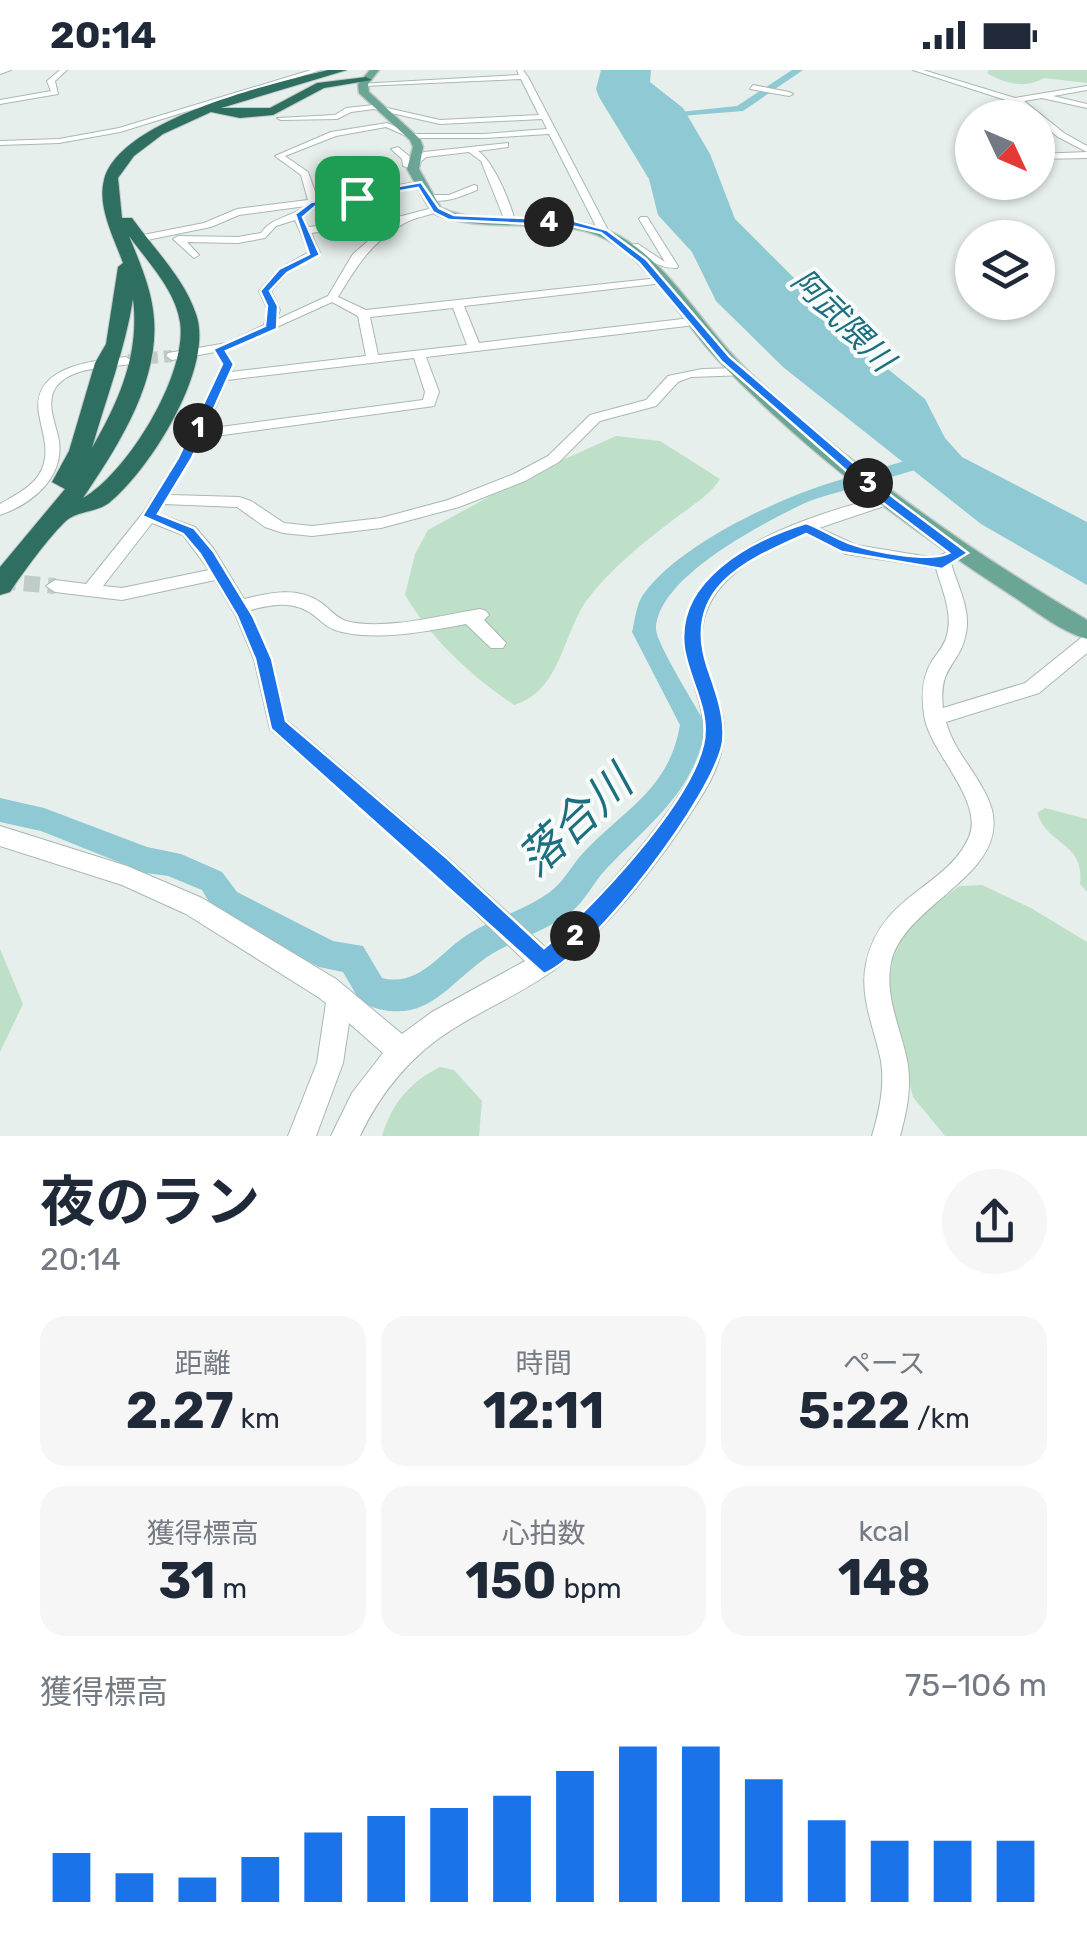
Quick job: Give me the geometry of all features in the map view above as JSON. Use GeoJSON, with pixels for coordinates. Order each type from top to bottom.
{"type":"FeatureCollection","features":[{"type":"Feature","properties":{"kind":"highway"},"geometry":{"type":"LineString","coordinates":[[3,581],[74,464],[115,362],[127,275],[109,218],[109,200],[110,182],[120,164],[152,135],[207,110],[342,70]]}},
{"type":"Feature","properties":{"kind":"highway"},"geometry":{"type":"LineString","coordinates":[[207,110],[364,76]]}},
{"type":"Feature","properties":{"kind":"highway"},"geometry":{"type":"LineString","coordinates":[[207,110],[268,112],[284,108],[321,85],[364,76]]}},
{"type":"Feature","properties":{"kind":"highway"},"geometry":{"type":"LineString","coordinates":[[62,510],[90,504],[114,485],[171,403],[182,355],[194,339],[189,318],[159,262],[109,200]]}},
{"type":"Feature","properties":{"kind":"highway"},"geometry":{"type":"LineString","coordinates":[[3,581],[62,510],[108,442],[142,356],[147,312],[139,277],[109,200]]}},
{"type":"Feature","properties":{"kind":"main road"},"geometry":{"type":"LineString","coordinates":[[364,76],[364,93],[410,134],[418,147],[417,180],[462,220],[571,223],[604,232],[628,247],[691,322],[741,372],[888,500],[960,553],[1087,632]]}},
{"type":"Feature","properties":{"kind":"street"},"geometry":{"type":"LineString","coordinates":[[0,72],[8,70]]}},
{"type":"Feature","properties":{"kind":"street"},"geometry":{"type":"LineString","coordinates":[[0,102],[54,92],[50,81],[64,70]]}},
{"type":"Feature","properties":{"kind":"street"},"geometry":{"type":"LineString","coordinates":[[286,70],[300,74]]}},
{"type":"Feature","properties":{"kind":"street"},"geometry":{"type":"LineString","coordinates":[[0,143],[59,141],[120,130],[179,116],[218,98],[318,70]]}},
{"type":"Feature","properties":{"kind":"street"},"geometry":{"type":"LineString","coordinates":[[916,70],[1017,100]]}},
{"type":"Feature","properties":{"kind":"street"},"geometry":{"type":"LineString","coordinates":[[364,76],[522,74],[604,232]]}},
{"type":"Feature","properties":{"kind":"street"},"geometry":{"type":"LineString","coordinates":[[754,87],[788,94]]}},
{"type":"Feature","properties":{"kind":"street"},"geometry":{"type":"LineString","coordinates":[[1023,100],[1087,88]]}},
{"type":"Feature","properties":{"kind":"street"},"geometry":{"type":"LineString","coordinates":[[1039,94],[1087,106]]}},
{"type":"Feature","properties":{"kind":"street"},"geometry":{"type":"LineString","coordinates":[[281,118],[337,116],[353,108],[380,107],[440,122],[544,117]]}},
{"type":"Feature","properties":{"kind":"street"},"geometry":{"type":"LineString","coordinates":[[312,203],[305,174],[279,156],[322,136],[392,125],[410,134],[552,131]]}},
{"type":"Feature","properties":{"kind":"street"},"geometry":{"type":"LineString","coordinates":[[362,133],[380,126]]}},
{"type":"Feature","properties":{"kind":"street"},"geometry":{"type":"LineString","coordinates":[[1055,127],[1087,150]]}},
{"type":"Feature","properties":{"kind":"street"},"geometry":{"type":"LineString","coordinates":[[182,355],[219,349],[332,298],[368,244],[403,219],[422,156],[513,144],[521,133]]}},
{"type":"Feature","properties":{"kind":"street"},"geometry":{"type":"LineString","coordinates":[[396,149],[406,158],[417,180],[450,198],[474,188]]}},
{"type":"Feature","properties":{"kind":"street"},"geometry":{"type":"LineString","coordinates":[[472,150],[484,160],[504,196],[510,222]]}},
{"type":"Feature","properties":{"kind":"street"},"geometry":{"type":"LineString","coordinates":[[1055,155],[1087,150]]}},
{"type":"Feature","properties":{"kind":"street"},"geometry":{"type":"LineString","coordinates":[[147,238],[207,225],[238,212],[360,201],[417,180]]}},
{"type":"Feature","properties":{"kind":"street"},"geometry":{"type":"LineString","coordinates":[[194,255],[178,239],[249,239],[268,233],[272,224],[298,216],[312,203]]}},
{"type":"Feature","properties":{"kind":"street"},"geometry":{"type":"LineString","coordinates":[[273,326],[269,324],[273,306],[265,291],[283,271],[315,255],[298,216]]}},
{"type":"Feature","properties":{"kind":"street"},"geometry":{"type":"LineString","coordinates":[[307,230],[403,219]]}},
{"type":"Feature","properties":{"kind":"street"},"geometry":{"type":"LineString","coordinates":[[628,247],[634,246],[660,264],[673,266],[644,220]]}},
{"type":"Feature","properties":{"kind":"street"},"geometry":{"type":"LineString","coordinates":[[354,246],[368,244]]}},
{"type":"Feature","properties":{"kind":"street"},"geometry":{"type":"LineString","coordinates":[[332,298],[364,314],[659,281]]}},
{"type":"Feature","properties":{"kind":"street"},"geometry":{"type":"LineString","coordinates":[[457,304],[474,348]]}},
{"type":"Feature","properties":{"kind":"street"},"geometry":{"type":"LineString","coordinates":[[364,314],[373,360]]}},
{"type":"Feature","properties":{"kind":"street"},"geometry":{"type":"LineString","coordinates":[[223,377],[691,322]]}},
{"type":"Feature","properties":{"kind":"street"},"geometry":{"type":"LineString","coordinates":[[90,591],[149,516],[196,434],[228,362],[219,349]]}},
{"type":"Feature","properties":{"kind":"street"},"geometry":{"type":"LineString","coordinates":[[196,434],[429,403],[432,392],[419,355]]}},
{"type":"Feature","properties":{"kind":"street"},"geometry":{"type":"LineString","coordinates":[[0,510],[28,494],[49,470],[53,455],[44,398],[48,388],[74,370],[115,362]]}},
{"type":"Feature","properties":{"kind":"street"},"geometry":{"type":"LineString","coordinates":[[160,499],[239,502],[251,505],[277,528],[340,529],[376,524],[450,503],[544,466],[562,455],[590,421],[652,403],[670,381],[697,374],[741,372]]}},
{"type":"Feature","properties":{"kind":"street"},"geometry":{"type":"LineString","coordinates":[[345,1136],[376,1083],[403,1052],[439,1022],[544,962],[587,926],[621,888],[692,792],[707,765],[714,726],[692,636],[702,595],[733,564],[806,528],[888,500]]}},
{"type":"Feature","properties":{"kind":"street"},"geometry":{"type":"LineString","coordinates":[[149,516],[188,531],[240,606],[263,659],[277,724],[439,864],[544,962]]}},
{"type":"Feature","properties":{"kind":"street"},"geometry":{"type":"LineString","coordinates":[[806,528],[852,550],[942,564],[960,553]]}},
{"type":"Feature","properties":{"kind":"street"},"geometry":{"type":"LineString","coordinates":[[886,1136],[896,1084],[879,1004],[878,963],[900,918],[952,874],[978,842],[982,830],[978,800],[940,735],[936,718],[931,684],[958,632],[955,592],[942,564]]}},
{"type":"Feature","properties":{"kind":"street"},"geometry":{"type":"LineString","coordinates":[[56,586],[122,594],[219,574]]}},
{"type":"Feature","properties":{"kind":"street"},"geometry":{"type":"LineString","coordinates":[[240,606],[274,598],[295,598],[312,604],[345,628],[403,626],[475,616],[497,642]]}},
{"type":"Feature","properties":{"kind":"street"},"geometry":{"type":"LineString","coordinates":[[936,718],[1032,688],[1087,643]]}},
{"type":"Feature","properties":{"kind":"street"},"geometry":{"type":"LineString","coordinates":[[0,836],[127,876],[194,906],[293,965],[403,1052]]}},
{"type":"Feature","properties":{"kind":"street"},"geometry":{"type":"LineString","coordinates":[[302,1136],[330,1063],[339,998]]}},
{"type":"Feature","properties":{"kind":"green space"},"geometry":{"type":"Polygon","coordinates":[[[1087,70],[1087,83],[1044,78],[1015,84],[994,77],[987,73],[1087,70]]]}},
{"type":"Feature","properties":{"kind":"green space"},"geometry":{"type":"Polygon","coordinates":[[[616,436],[660,441],[720,479],[705,496],[606,578],[587,600],[542,688],[514,705],[453,656],[416,612],[405,595],[415,554],[428,530],[529,475],[616,436]]]}},
{"type":"Feature","properties":{"kind":"green space"},"geometry":{"type":"Polygon","coordinates":[[[1045,808],[1087,819],[1087,892],[1080,884],[1080,870],[1072,852],[1042,824],[1037,813],[1045,808]]]}},
{"type":"Feature","properties":{"kind":"green space"},"geometry":{"type":"Polygon","coordinates":[[[982,885],[1031,908],[1087,942],[1087,1136],[945,1136],[913,1097],[887,997],[893,959],[908,926],[959,886],[982,885]]]}},
{"type":"Feature","properties":{"kind":"green space"},"geometry":{"type":"Polygon","coordinates":[[[0,949],[23,1004],[0,1052],[0,949]]]}},
{"type":"Feature","properties":{"kind":"green space"},"geometry":{"type":"Polygon","coordinates":[[[440,1067],[454,1070],[482,1101],[479,1136],[382,1136],[404,1095],[440,1067]]]}},
{"type":"Feature","properties":{"kind":"water"},"geometry":{"type":"Polygon","coordinates":[[[601,70],[651,70],[650,82],[683,108],[710,154],[735,219],[873,357],[925,399],[945,438],[962,457],[1087,522],[1087,585],[981,524],[783,367],[716,301],[692,252],[658,215],[649,179],[599,97],[596,89],[601,70]]]}},
{"type":"Feature","properties":{"kind":"waterway"},"geometry":{"type":"LineString","coordinates":[[656,115],[740,109],[778,80],[799,70]]}},
{"type":"Feature","properties":{"kind":"waterway","name":"落合川"},"geometry":{"type":"LineString","coordinates":[[871,477],[935,458]]}},
{"type":"Feature","properties":{"kind":"waterway","name":"落合川"},"geometry":{"type":"LineString","coordinates":[[0,810],[44,820],[146,860],[171,863],[212,881],[226,902],[330,956],[352,957],[372,992],[390,996],[418,993],[476,947],[569,895],[597,858],[672,783],[690,746],[693,725],[644,632],[651,600],[673,576],[722,541],[800,498],[850,483]]}},
{"type":"Feature","properties":{"kind":"tunnel"},"geometry":{"type":"LineString","coordinates":[[128,360],[172,356]]}},
{"type":"Feature","properties":{"kind":"tunnel"},"geometry":{"type":"LineString","coordinates":[[0,581],[55,586]]}},
{"type":"Feature","properties":{"kind":"route"},"geometry":{"type":"LineString","coordinates":[[421,184],[436,210],[452,218],[571,223],[604,232],[642,261],[726,359],[888,500],[960,553],[942,560],[942,564],[881,556],[842,547],[806,528],[721,573],[702,595],[692,622],[693,650],[714,726],[707,765],[621,888],[587,926],[544,962],[439,864],[277,724],[263,659],[240,606],[196,537],[168,521],[149,516],[185,458],[228,364],[219,349],[273,326],[269,324],[274,310],[264,296],[265,291],[283,271],[315,255],[298,216],[314,204],[357,198],[421,184]]}},
{"type":"Feature","properties":{"kind":"water label","name":"阿武隈川"},"geometry":{"type":"Point","coordinates":[843,320]}}]}
